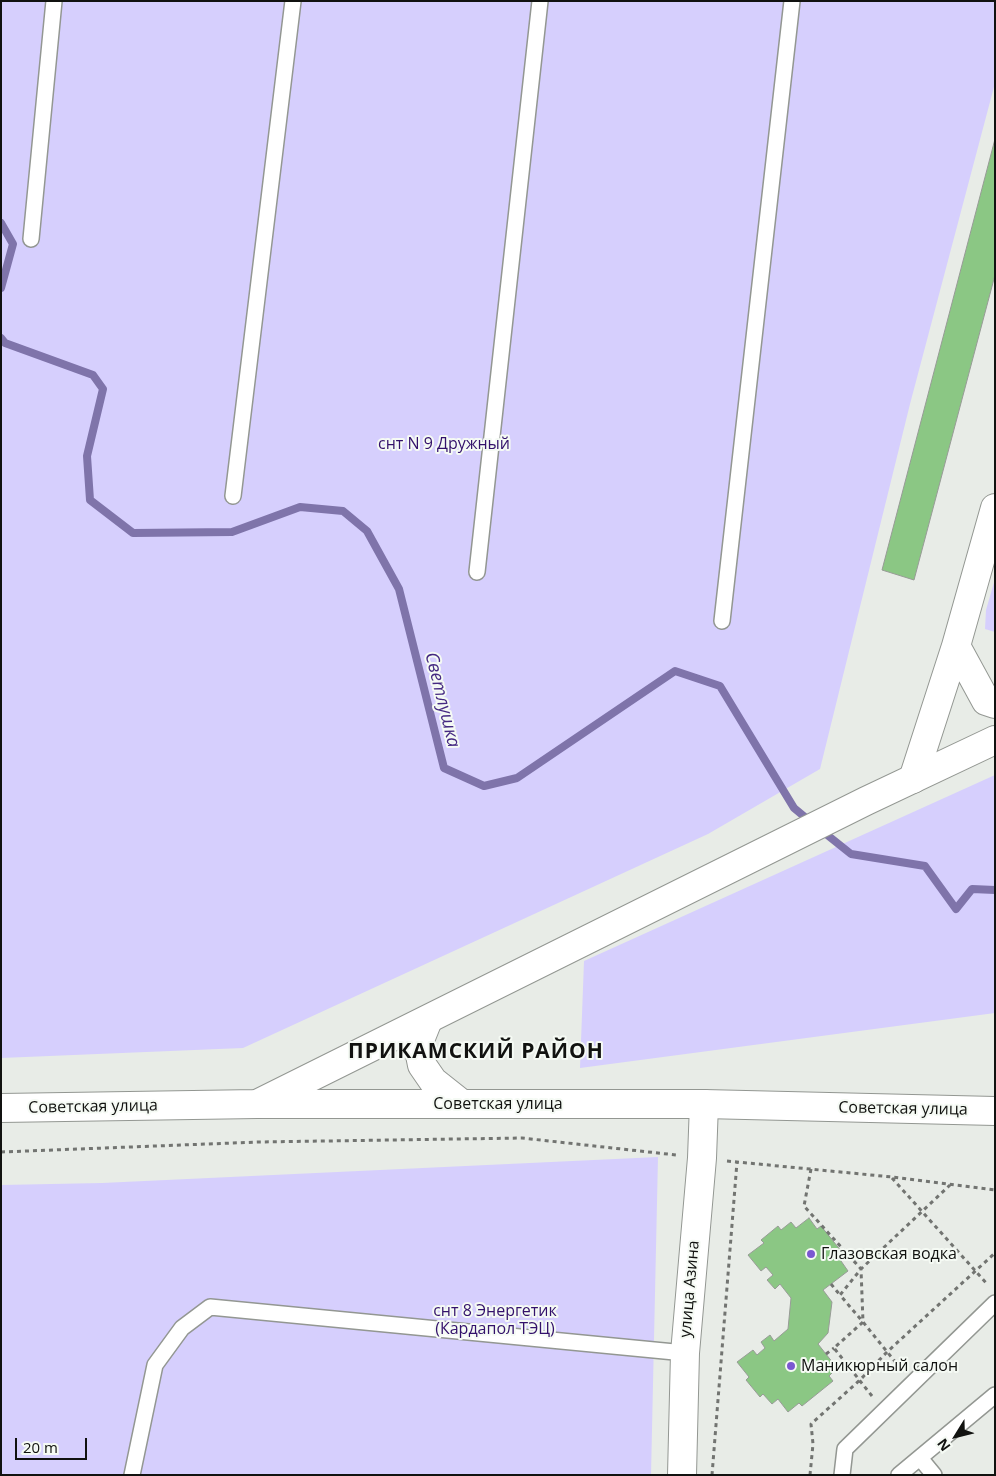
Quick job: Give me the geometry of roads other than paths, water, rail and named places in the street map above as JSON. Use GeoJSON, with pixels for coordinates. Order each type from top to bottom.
{"type":"FeatureCollection","features":[{"type":"Feature","properties":{"kind":"main road"},"geometry":{"type":"LineString","coordinates":[[913,779],[956,646],[995,508]]}},
{"type":"Feature","properties":{"kind":"main road"},"geometry":{"type":"LineString","coordinates":[[956,646],[986,701],[995,704]]}},
{"type":"Feature","properties":{"kind":"main road"},"geometry":{"type":"LineString","coordinates":[[257,1104],[866,800],[995,740]]}},
{"type":"Feature","properties":{"kind":"main road"},"geometry":{"type":"LineString","coordinates":[[428,1020],[418,1046],[422,1065],[433,1081],[462,1104]]}},
{"type":"Feature","properties":{"kind":"main road","name":"Советская улица"},"geometry":{"type":"LineString","coordinates":[[1,1108],[257,1104],[704,1104],[995,1111]]}},
{"type":"Feature","properties":{"kind":"main road","name":"улица Азина"},"geometry":{"type":"LineString","coordinates":[[682,1475],[685,1353],[702,1158],[704,1104]]}},
{"type":"Feature","properties":{"kind":"lane"},"geometry":{"type":"LineString","coordinates":[[30,238],[54,1]]}},
{"type":"Feature","properties":{"kind":"lane"},"geometry":{"type":"LineString","coordinates":[[233,496],[293,1]]}},
{"type":"Feature","properties":{"kind":"lane"},"geometry":{"type":"LineString","coordinates":[[476,572],[540,1]]}},
{"type":"Feature","properties":{"kind":"lane"},"geometry":{"type":"LineString","coordinates":[[722,621],[792,1]]}},
{"type":"Feature","properties":{"kind":"lane"},"geometry":{"type":"LineString","coordinates":[[842,1475],[845,1449],[995,1303]]}},
{"type":"Feature","properties":{"kind":"lane"},"geometry":{"type":"LineString","coordinates":[[132,1475],[155,1365],[182,1328],[210,1307],[685,1353]]}},
{"type":"Feature","properties":{"kind":"lane"},"geometry":{"type":"LineString","coordinates":[[899,1475],[995,1395]]}},
{"type":"Feature","properties":{"kind":"lane"},"geometry":{"type":"LineString","coordinates":[[920,1458],[934,1475]]}},
{"type":"Feature","properties":{"kind":"waterway","name":"Светлушка"},"geometry":{"type":"LineString","coordinates":[[1,223],[13,244],[1,288]]}},
{"type":"Feature","properties":{"kind":"waterway","name":"Светлушка"},"geometry":{"type":"LineString","coordinates":[[1,338],[5,343],[93,375],[103,389],[87,456],[90,500],[133,533],[232,532],[300,507],[343,511],[367,531],[399,589],[444,768],[484,786],[517,778],[675,671],[720,686],[794,808],[812,823]]}},
{"type":"Feature","properties":{"kind":"waterway","name":"Светлушка"},"geometry":{"type":"LineString","coordinates":[[821,830],[851,854],[925,866],[956,909],[972,889],[995,890]]}},
{"type":"Feature","properties":{"kind":"place","name":"Глазовская водка"},"geometry":{"type":"Point","coordinates":[811,1254]}},
{"type":"Feature","properties":{"kind":"place","name":"Маникюрный салон"},"geometry":{"type":"Point","coordinates":[791,1366]}},
{"type":"Feature","properties":{"kind":"district","name":"ПРИКАМСКИЙ РАЙОН"},"geometry":{"type":"Point","coordinates":[476,1052]}},
{"type":"Feature","properties":{"kind":"park label","name":"снт N 9 Дружный"},"geometry":{"type":"Point","coordinates":[444,444]}},
{"type":"Feature","properties":{"kind":"park label","name":"снт 8 Энергетик (Кардапол ТЭЦ)"},"geometry":{"type":"Point","coordinates":[495,1320]}}]}
